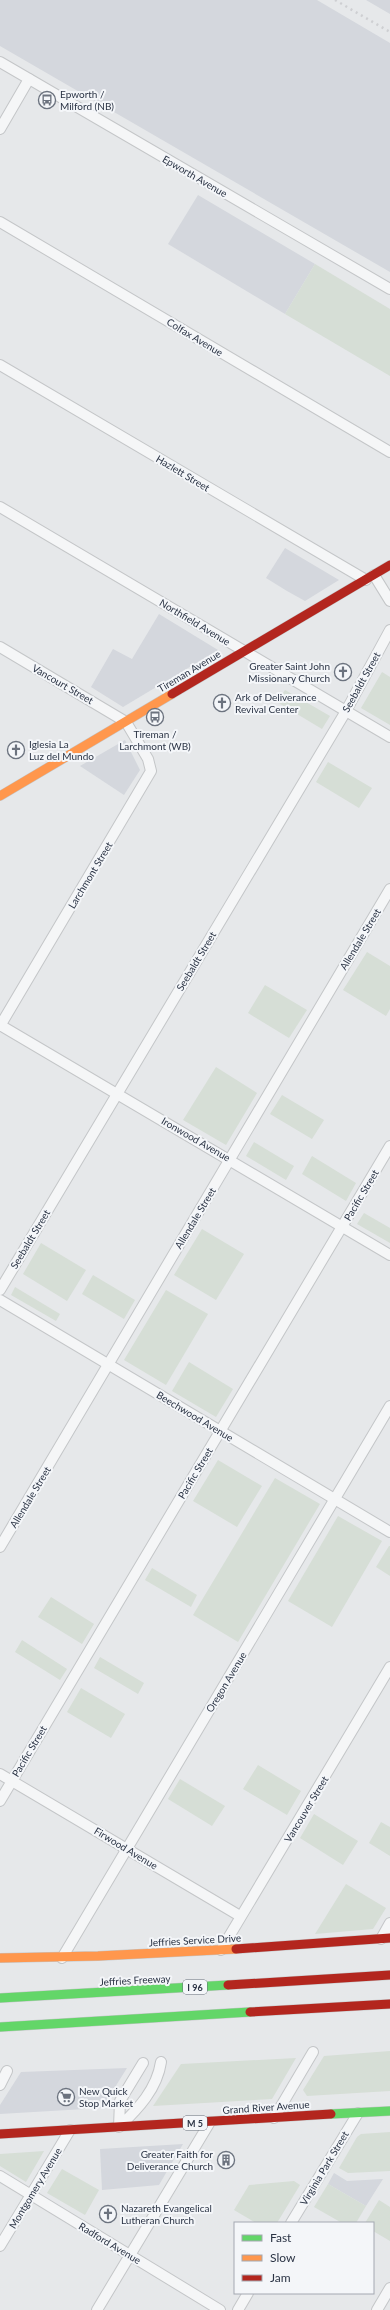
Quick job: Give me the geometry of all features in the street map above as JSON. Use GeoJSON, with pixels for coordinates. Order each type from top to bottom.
{"type":"FeatureCollection","features":[{"type":"Feature","properties":{"kind":"main road","name":"Tireman Avenue"},"geometry":{"type":"LineString","coordinates":[[0,796],[5,789],[126,722],[390,565]]}},
{"type":"Feature","properties":{"kind":"main road","name":"Jeffries Service Drive"},"geometry":{"type":"LineString","coordinates":[[0,1958],[62,1958],[221,1950],[385,1938]]}},
{"type":"Feature","properties":{"kind":"main road","name":"Jeffries Freeway"},"geometry":{"type":"LineString","coordinates":[[0,1998],[390,1976]]}},
{"type":"Feature","properties":{"kind":"main road"},"geometry":{"type":"LineString","coordinates":[[0,2027],[390,2004]]}},
{"type":"Feature","properties":{"kind":"main road","name":"Grand River Avenue"},"geometry":{"type":"LineString","coordinates":[[0,2134],[390,2111]]}},
{"type":"Feature","properties":{"kind":"street","name":"Epworth Avenue"},"geometry":{"type":"LineString","coordinates":[[0,62],[390,289]]}},
{"type":"Feature","properties":{"kind":"street"},"geometry":{"type":"LineString","coordinates":[[0,129],[29,79]]}},
{"type":"Feature","properties":{"kind":"street","name":"Colfax Avenue"},"geometry":{"type":"LineString","coordinates":[[0,222],[390,452]]}},
{"type":"Feature","properties":{"kind":"street","name":"Hazlett Street"},"geometry":{"type":"LineString","coordinates":[[0,365],[370,577]]}},
{"type":"Feature","properties":{"kind":"street","name":"Northfield Avenue"},"geometry":{"type":"LineString","coordinates":[[0,507],[390,737]]}},
{"type":"Feature","properties":{"kind":"street"},"geometry":{"type":"LineString","coordinates":[[370,577],[390,601]]}},
{"type":"Feature","properties":{"kind":"street","name":"Seebaldt Street"},"geometry":{"type":"LineString","coordinates":[[0,1290],[346,711],[390,630]]}},
{"type":"Feature","properties":{"kind":"street","name":"Vancourt Street"},"geometry":{"type":"LineString","coordinates":[[0,647],[126,722]]}},
{"type":"Feature","properties":{"kind":"street","name":"Larchmont Street"},"geometry":{"type":"LineString","coordinates":[[0,1025],[151,771],[150,764],[126,722]]}},
{"type":"Feature","properties":{"kind":"street","name":"Allendale Street"},"geometry":{"type":"LineString","coordinates":[[0,1547],[390,889]]}},
{"type":"Feature","properties":{"kind":"street","name":"Ironwood Avenue"},"geometry":{"type":"LineString","coordinates":[[0,1025],[230,1159],[390,1256]]}},
{"type":"Feature","properties":{"kind":"street","name":"Pacific Street"},"geometry":{"type":"LineString","coordinates":[[0,1801],[390,1146]]}},
{"type":"Feature","properties":{"kind":"street","name":"Beechwood Avenue"},"geometry":{"type":"LineString","coordinates":[[0,1300],[390,1532]]}},
{"type":"Feature","properties":{"kind":"street","name":"Oregon Avenue"},"geometry":{"type":"LineString","coordinates":[[62,1958],[390,1406]]}},
{"type":"Feature","properties":{"kind":"street","name":"Vancouver Street"},"geometry":{"type":"LineString","coordinates":[[221,1950],[390,1666]]}},
{"type":"Feature","properties":{"kind":"street","name":"Firwood Avenue"},"geometry":{"type":"LineString","coordinates":[[0,1774],[240,1916]]}},
{"type":"Feature","properties":{"kind":"street"},"geometry":{"type":"LineString","coordinates":[[385,1938],[390,1923]]}},
{"type":"Feature","properties":{"kind":"street"},"geometry":{"type":"LineString","coordinates":[[274,2118],[313,2052]]}},
{"type":"Feature","properties":{"kind":"street"},"geometry":{"type":"LineString","coordinates":[[119,2127],[141,2105],[159,2075],[161,2062]]}},
{"type":"Feature","properties":{"kind":"street"},"geometry":{"type":"LineString","coordinates":[[119,2127],[120,2101],[143,2063]]}},
{"type":"Feature","properties":{"kind":"street"},"geometry":{"type":"LineString","coordinates":[[0,2085],[7,2071]]}},
{"type":"Feature","properties":{"kind":"street","name":"Virginia Park Street"},"geometry":{"type":"LineString","coordinates":[[292,2222],[358,2113]]}},
{"type":"Feature","properties":{"kind":"street"},"geometry":{"type":"LineString","coordinates":[[97,2310],[210,2122]]}},
{"type":"Feature","properties":{"kind":"street","name":"Montgomery Avenue"},"geometry":{"type":"LineString","coordinates":[[0,2246],[70,2130]]}},
{"type":"Feature","properties":{"kind":"street","name":"Radford Avenue"},"geometry":{"type":"LineString","coordinates":[[0,2176],[220,2310]]}},
{"type":"Feature","properties":{"kind":"street"},"geometry":{"type":"LineString","coordinates":[[377,2310],[390,2288]]}},
{"type":"Feature","properties":{"kind":"street"},"geometry":{"type":"LineString","coordinates":[[238,2310],[247,2294]]}},
{"type":"Feature","properties":{"kind":"shaded area"},"geometry":{"type":"Polygon","coordinates":[[[0,0],[317,0],[390,43],[390,272],[0,46],[0,0]]]}},
{"type":"Feature","properties":{"kind":"shaded area"},"geometry":{"type":"Polygon","coordinates":[[[366,0],[390,0],[390,14],[366,0]]]}},
{"type":"Feature","properties":{"kind":"shaded area"},"geometry":{"type":"Polygon","coordinates":[[[198,195],[315,264],[285,314],[168,244],[198,195]]]}},
{"type":"Feature","properties":{"kind":"shaded area"},"geometry":{"type":"Polygon","coordinates":[[[315,264],[390,309],[390,376],[285,314],[315,264]]]}},
{"type":"Feature","properties":{"kind":"shaded area"},"geometry":{"type":"Polygon","coordinates":[[[285,548],[339,580],[305,601],[287,591],[266,578],[285,548]]]}},
{"type":"Feature","properties":{"kind":"shaded area"},"geometry":{"type":"Polygon","coordinates":[[[159,614],[218,650],[123,707],[91,687],[113,649],[132,659],[159,614]]]}},
{"type":"Feature","properties":{"kind":"shaded area"},"geometry":{"type":"Polygon","coordinates":[[[382,672],[390,677],[390,725],[361,708],[382,672]]]}},
{"type":"Feature","properties":{"kind":"shaded area"},"geometry":{"type":"Polygon","coordinates":[[[285,690],[330,716],[322,729],[277,702],[285,690]]]}},
{"type":"Feature","properties":{"kind":"shaded area"},"geometry":{"type":"Polygon","coordinates":[[[125,740],[140,770],[124,795],[80,766],[125,740]]]}},
{"type":"Feature","properties":{"kind":"shaded area"},"geometry":{"type":"Polygon","coordinates":[[[328,762],[372,788],[359,808],[316,782],[328,762]]]}},
{"type":"Feature","properties":{"kind":"shaded area"},"geometry":{"type":"Polygon","coordinates":[[[367,952],[390,966],[390,1009],[386,1016],[343,990],[367,952]]]}},
{"type":"Feature","properties":{"kind":"shaded area"},"geometry":{"type":"Polygon","coordinates":[[[265,985],[307,1010],[289,1038],[248,1013],[265,985]]]}},
{"type":"Feature","properties":{"kind":"shaded area"},"geometry":{"type":"Polygon","coordinates":[[[216,1067],[257,1093],[226,1145],[183,1120],[216,1067]]]}},
{"type":"Feature","properties":{"kind":"shaded area"},"geometry":{"type":"Polygon","coordinates":[[[282,1095],[324,1120],[312,1139],[270,1114],[282,1095]]]}},
{"type":"Feature","properties":{"kind":"shaded area"},"geometry":{"type":"Polygon","coordinates":[[[254,1142],[294,1166],[286,1180],[246,1156],[254,1142]]]}},
{"type":"Feature","properties":{"kind":"shaded area"},"geometry":{"type":"Polygon","coordinates":[[[312,1156],[356,1183],[346,1201],[302,1174],[312,1156]]]}},
{"type":"Feature","properties":{"kind":"shaded area"},"geometry":{"type":"Polygon","coordinates":[[[364,1213],[390,1228],[390,1243],[357,1224],[364,1213]]]}},
{"type":"Feature","properties":{"kind":"shaded area"},"geometry":{"type":"Polygon","coordinates":[[[202,1229],[244,1254],[216,1300],[174,1275],[202,1229]]]}},
{"type":"Feature","properties":{"kind":"shaded area"},"geometry":{"type":"Polygon","coordinates":[[[41,1243],[86,1270],[67,1301],[23,1274],[41,1243]]]}},
{"type":"Feature","properties":{"kind":"shaded area"},"geometry":{"type":"Polygon","coordinates":[[[93,1275],[135,1300],[124,1319],[82,1294],[93,1275]]]}},
{"type":"Feature","properties":{"kind":"shaded area"},"geometry":{"type":"Polygon","coordinates":[[[15,1287],[60,1314],[56,1321],[11,1295],[15,1287]]]}},
{"type":"Feature","properties":{"kind":"shaded area"},"geometry":{"type":"Polygon","coordinates":[[[166,1290],[208,1314],[166,1385],[124,1360],[166,1290]]]}},
{"type":"Feature","properties":{"kind":"shaded area"},"geometry":{"type":"Polygon","coordinates":[[[189,1362],[233,1389],[216,1417],[172,1391],[189,1362]]]}},
{"type":"Feature","properties":{"kind":"shaded area"},"geometry":{"type":"Polygon","coordinates":[[[218,1460],[262,1486],[237,1527],[193,1501],[218,1460]]]}},
{"type":"Feature","properties":{"kind":"shaded area"},"geometry":{"type":"Polygon","coordinates":[[[275,1478],[320,1504],[238,1642],[193,1615],[275,1478]]]}},
{"type":"Feature","properties":{"kind":"shaded area"},"geometry":{"type":"Polygon","coordinates":[[[338,1516],[382,1541],[332,1627],[288,1601],[338,1516]]]}},
{"type":"Feature","properties":{"kind":"shaded area"},"geometry":{"type":"Polygon","coordinates":[[[390,1546],[390,1576],[376,1567],[390,1546]]]}},
{"type":"Feature","properties":{"kind":"shaded area"},"geometry":{"type":"Polygon","coordinates":[[[152,1568],[197,1595],[191,1607],[145,1580],[152,1568]]]}},
{"type":"Feature","properties":{"kind":"shaded area"},"geometry":{"type":"Polygon","coordinates":[[[51,1597],[94,1624],[82,1644],[38,1617],[51,1597]]]}},
{"type":"Feature","properties":{"kind":"shaded area"},"geometry":{"type":"Polygon","coordinates":[[[22,1640],[67,1669],[60,1680],[15,1652],[22,1640]]]}},
{"type":"Feature","properties":{"kind":"shaded area"},"geometry":{"type":"Polygon","coordinates":[[[100,1657],[144,1683],[138,1694],[94,1668],[100,1657]]]}},
{"type":"Feature","properties":{"kind":"shaded area"},"geometry":{"type":"Polygon","coordinates":[[[81,1688],[125,1714],[111,1738],[67,1712],[81,1688]]]}},
{"type":"Feature","properties":{"kind":"shaded area"},"geometry":{"type":"Polygon","coordinates":[[[258,1765],[301,1791],[287,1815],[243,1789],[258,1765]]]}},
{"type":"Feature","properties":{"kind":"shaded area"},"geometry":{"type":"Polygon","coordinates":[[[180,1779],[225,1806],[212,1826],[168,1799],[180,1779]]]}},
{"type":"Feature","properties":{"kind":"shaded area"},"geometry":{"type":"Polygon","coordinates":[[[314,1814],[358,1841],[343,1865],[300,1838],[314,1814]]]}},
{"type":"Feature","properties":{"kind":"shaded area"},"geometry":{"type":"Polygon","coordinates":[[[381,1822],[390,1827],[390,1856],[369,1843],[381,1822]]]}},
{"type":"Feature","properties":{"kind":"shaded area"},"geometry":{"type":"Polygon","coordinates":[[[346,1884],[386,1908],[373,1929],[315,1934],[346,1884]]]}},
{"type":"Feature","properties":{"kind":"shaded area"},"geometry":{"type":"Polygon","coordinates":[[[390,2051],[390,2091],[307,2096],[303,2090],[324,2056],[390,2051]]]}},
{"type":"Feature","properties":{"kind":"shaded area"},"geometry":{"type":"Polygon","coordinates":[[[296,2058],[272,2099],[153,2106],[181,2064],[296,2058]]]}},
{"type":"Feature","properties":{"kind":"shaded area"},"geometry":{"type":"Polygon","coordinates":[[[127,2068],[102,2108],[0,2114],[0,2105],[21,2072],[127,2068]]]}},
{"type":"Feature","properties":{"kind":"shaded area"},"geometry":{"type":"Polygon","coordinates":[[[390,2132],[390,2171],[348,2173],[339,2168],[357,2137],[361,2134],[390,2132]]]}},
{"type":"Feature","properties":{"kind":"shaded area"},"geometry":{"type":"Polygon","coordinates":[[[183,2144],[159,2185],[102,2190],[100,2149],[183,2144]]]}},
{"type":"Feature","properties":{"kind":"shaded area"},"geometry":{"type":"Polygon","coordinates":[[[44,2151],[26,2182],[0,2166],[0,2154],[44,2151]]]}},
{"type":"Feature","properties":{"kind":"shaded area"},"geometry":{"type":"Polygon","coordinates":[[[62,2169],[99,2190],[85,2215],[47,2193],[62,2169]]]}},
{"type":"Feature","properties":{"kind":"shaded area"},"geometry":{"type":"Polygon","coordinates":[[[334,2173],[347,2181],[383,2179],[366,2206],[328,2184],[334,2173]]]}},
{"type":"Feature","properties":{"kind":"shaded area"},"geometry":{"type":"Polygon","coordinates":[[[294,2181],[300,2185],[278,2222],[254,2222],[234,2210],[249,2185],[294,2181]]]}},
{"type":"Feature","properties":{"kind":"shaded area"},"geometry":{"type":"Polygon","coordinates":[[[328,2184],[366,2206],[357,2222],[340,2222],[314,2207],[328,2184]]]}},
{"type":"Feature","properties":{"kind":"shaded area"},"geometry":{"type":"Polygon","coordinates":[[[379,2200],[390,2207],[390,2241],[374,2232],[374,2222],[366,2222],[379,2200]]]}},
{"type":"Feature","properties":{"kind":"railway"},"geometry":{"type":"LineString","coordinates":[[335,0],[390,32]]}},
{"type":"Feature","properties":{"kind":"traffic: fast"},"geometry":{"type":"LineString","coordinates":[[0,1998],[228,1985]]}},
{"type":"Feature","properties":{"kind":"traffic: fast"},"geometry":{"type":"LineString","coordinates":[[0,2027],[250,2012]]}},
{"type":"Feature","properties":{"kind":"traffic: fast"},"geometry":{"type":"LineString","coordinates":[[331,2114],[390,2111]]}},
{"type":"Feature","properties":{"kind":"traffic: slow"},"geometry":{"type":"LineString","coordinates":[[0,796],[172,694]]}},
{"type":"Feature","properties":{"kind":"traffic: slow"},"geometry":{"type":"LineString","coordinates":[[0,1958],[98,1956],[236,1949]]}},
{"type":"Feature","properties":{"kind":"traffic: jam"},"geometry":{"type":"LineString","coordinates":[[172,694],[390,565]]}},
{"type":"Feature","properties":{"kind":"traffic: jam"},"geometry":{"type":"LineString","coordinates":[[236,1949],[390,1938]]}},
{"type":"Feature","properties":{"kind":"traffic: jam"},"geometry":{"type":"LineString","coordinates":[[228,1985],[390,1975]]}},
{"type":"Feature","properties":{"kind":"traffic: jam"},"geometry":{"type":"LineString","coordinates":[[250,2012],[390,2004]]}},
{"type":"Feature","properties":{"kind":"traffic: jam"},"geometry":{"type":"LineString","coordinates":[[0,2134],[331,2114]]}},
{"type":"Feature","properties":{"kind":"place","name":"Epworth / Milford (NB)"},"geometry":{"type":"Point","coordinates":[47,100]}},
{"type":"Feature","properties":{"kind":"place","name":"Greater Saint John Missionary Church"},"geometry":{"type":"Point","coordinates":[343,672]}},
{"type":"Feature","properties":{"kind":"place","name":"Ark of Deliverance Revival Center"},"geometry":{"type":"Point","coordinates":[222,703]}},
{"type":"Feature","properties":{"kind":"place","name":"Tireman / Larchmont (WB)"},"geometry":{"type":"Point","coordinates":[155,717]}},
{"type":"Feature","properties":{"kind":"place","name":"Iglesia La Luz del Mundo"},"geometry":{"type":"Point","coordinates":[16,750]}},
{"type":"Feature","properties":{"kind":"place","name":"New Quick Stop Market"},"geometry":{"type":"Point","coordinates":[66,2097]}},
{"type":"Feature","properties":{"kind":"place","name":"Greater Faith for Deliverance Church"},"geometry":{"type":"Point","coordinates":[226,2160]}},
{"type":"Feature","properties":{"kind":"place","name":"Nazareth Evangelical Lutheran Church"},"geometry":{"type":"Point","coordinates":[108,2214]}}]}
